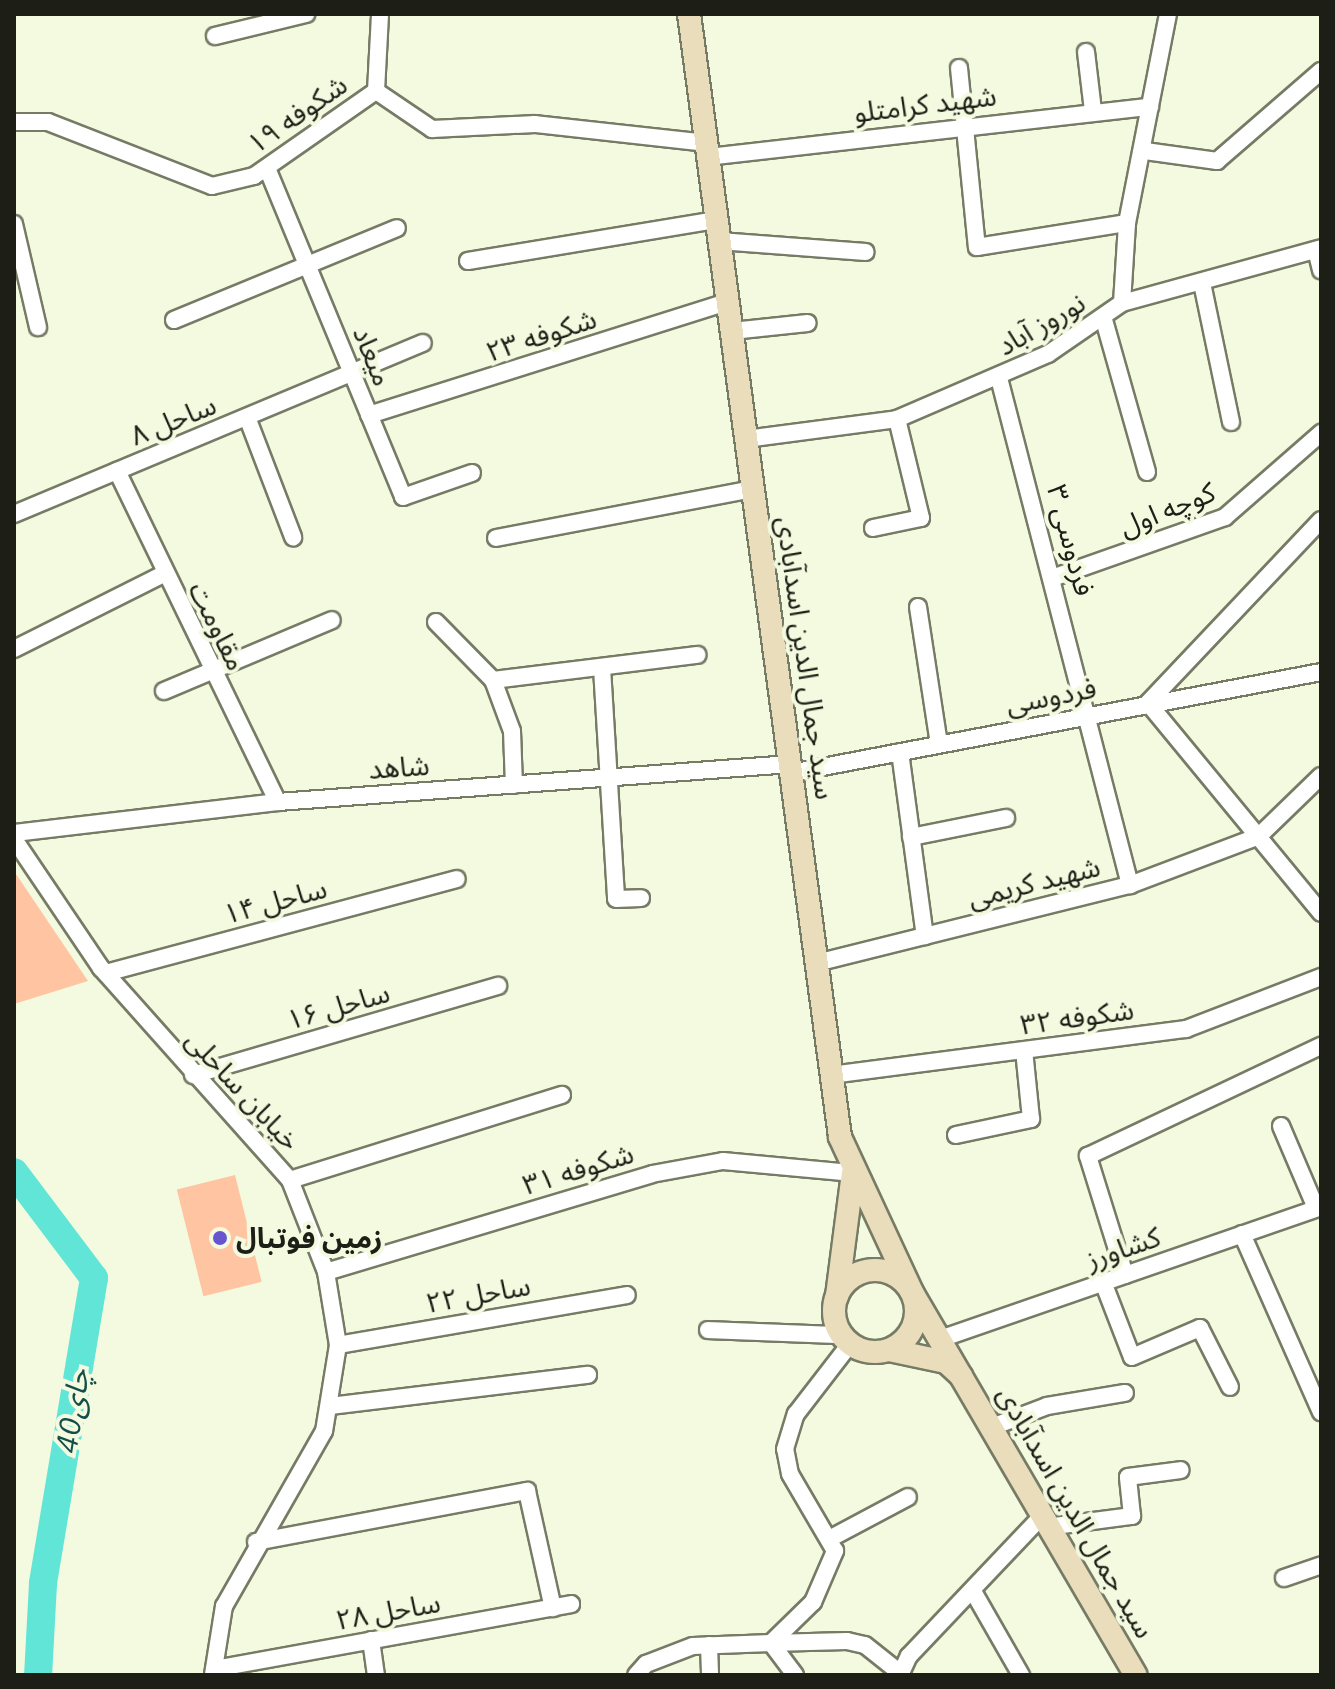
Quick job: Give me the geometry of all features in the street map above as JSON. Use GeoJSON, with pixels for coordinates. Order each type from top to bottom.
{"type":"FeatureCollection","features":[{"type":"Feature","properties":{"kind":"main road","name":"سید جمال الدین اسدآبادی"},"geometry":{"type":"LineString","coordinates":[[689,14],[831,1075],[853,1173],[913,1294],[943,1338],[1044,1521],[1136,1675]]}},
{"type":"Feature","properties":{"kind":"main road"},"geometry":{"type":"LineString","coordinates":[[853,1173],[837,1296],[846,1340],[946,1362],[964,1379]]}},
{"type":"Feature","properties":{"kind":"main road"},"geometry":{"type":"LineString","coordinates":[[837,1296],[868,1271],[894,1275],[913,1294],[915,1321],[889,1350]]}},
{"type":"Feature","properties":{"kind":"street"},"geometry":{"type":"LineString","coordinates":[[215,36],[306,14]]}},
{"type":"Feature","properties":{"kind":"street"},"geometry":{"type":"LineString","coordinates":[[376,91],[380,14]]}},
{"type":"Feature","properties":{"kind":"street","name":"نوروز آباد"},"geometry":{"type":"LineString","coordinates":[[746,439],[897,419],[999,378],[1104,320],[1122,303],[1127,223],[1145,151],[1168,14]]}},
{"type":"Feature","properties":{"kind":"street"},"geometry":{"type":"LineString","coordinates":[[1086,52],[1093,111]]}},
{"type":"Feature","properties":{"kind":"street"},"geometry":{"type":"LineString","coordinates":[[959,68],[977,247],[1127,223]]}},
{"type":"Feature","properties":{"kind":"street"},"geometry":{"type":"LineString","coordinates":[[1145,151],[1217,161],[1321,71]]}},
{"type":"Feature","properties":{"kind":"street","name":"شکوفه ۱۹"},"geometry":{"type":"LineString","coordinates":[[14,122],[48,122],[212,186],[267,168],[376,91],[432,129],[535,124],[707,150]]}},
{"type":"Feature","properties":{"kind":"street","name":"شهید کرامتلو"},"geometry":{"type":"LineString","coordinates":[[707,150],[1150,107]]}},
{"type":"Feature","properties":{"kind":"street","name":"میعاد"},"geometry":{"type":"LineString","coordinates":[[267,168],[403,497],[472,473]]}},
{"type":"Feature","properties":{"kind":"street"},"geometry":{"type":"LineString","coordinates":[[14,224],[38,327]]}},
{"type":"Feature","properties":{"kind":"street"},"geometry":{"type":"LineString","coordinates":[[174,320],[397,228]]}},
{"type":"Feature","properties":{"kind":"street"},"geometry":{"type":"LineString","coordinates":[[468,261],[718,231],[866,252]]}},
{"type":"Feature","properties":{"kind":"street"},"geometry":{"type":"LineString","coordinates":[[1122,303],[1318,249],[1321,270]]}},
{"type":"Feature","properties":{"kind":"street"},"geometry":{"type":"LineString","coordinates":[[1202,283],[1231,422]]}},
{"type":"Feature","properties":{"kind":"street","name":"شکوفه ۲۳"},"geometry":{"type":"LineString","coordinates":[[369,415],[727,302]]}},
{"type":"Feature","properties":{"kind":"street"},"geometry":{"type":"LineString","coordinates":[[1104,320],[1147,472]]}},
{"type":"Feature","properties":{"kind":"street"},"geometry":{"type":"LineString","coordinates":[[732,331],[808,323]]}},
{"type":"Feature","properties":{"kind":"street","name":"ساحل ۸"},"geometry":{"type":"LineString","coordinates":[[14,514],[423,343]]}},
{"type":"Feature","properties":{"kind":"street","name":"فردوسی ۳"},"geometry":{"type":"LineString","coordinates":[[999,378],[1091,716],[1130,885]]}},
{"type":"Feature","properties":{"kind":"street"},"geometry":{"type":"LineString","coordinates":[[247,417],[293,537]]}},
{"type":"Feature","properties":{"kind":"street"},"geometry":{"type":"LineString","coordinates":[[873,528],[921,518],[897,419]]}},
{"type":"Feature","properties":{"kind":"street","name":"کوچه اول"},"geometry":{"type":"LineString","coordinates":[[1055,577],[1225,517],[1321,433]]}},
{"type":"Feature","properties":{"kind":"street","name":"مقاومت"},"geometry":{"type":"LineString","coordinates":[[117,471],[211,671],[278,802]]}},
{"type":"Feature","properties":{"kind":"street"},"geometry":{"type":"LineString","coordinates":[[496,538],[753,489]]}},
{"type":"Feature","properties":{"kind":"street"},"geometry":{"type":"LineString","coordinates":[[1321,520],[1148,703],[1321,913]]}},
{"type":"Feature","properties":{"kind":"street"},"geometry":{"type":"LineString","coordinates":[[14,649],[164,574]]}},
{"type":"Feature","properties":{"kind":"street"},"geometry":{"type":"LineString","coordinates":[[918,607],[939,744]]}},
{"type":"Feature","properties":{"kind":"street"},"geometry":{"type":"LineString","coordinates":[[164,691],[332,620]]}},
{"type":"Feature","properties":{"kind":"street"},"geometry":{"type":"LineString","coordinates":[[436,622],[493,680],[512,731],[514,785]]}},
{"type":"Feature","properties":{"kind":"street"},"geometry":{"type":"LineString","coordinates":[[493,680],[697,655]]}},
{"type":"Feature","properties":{"kind":"street"},"geometry":{"type":"LineString","coordinates":[[602,668],[616,899],[641,898]]}},
{"type":"Feature","properties":{"kind":"street","name":"فردوسی"},"geometry":{"type":"LineString","coordinates":[[790,768],[900,752],[1321,672]]}},
{"type":"Feature","properties":{"kind":"street"},"geometry":{"type":"LineString","coordinates":[[900,752],[925,936]]}},
{"type":"Feature","properties":{"kind":"street","name":"شاهد"},"geometry":{"type":"LineString","coordinates":[[14,836],[278,802],[610,777],[790,768]]}},
{"type":"Feature","properties":{"kind":"street"},"geometry":{"type":"LineString","coordinates":[[1259,836],[1321,776]]}},
{"type":"Feature","properties":{"kind":"street"},"geometry":{"type":"LineString","coordinates":[[911,837],[1006,818]]}},
{"type":"Feature","properties":{"kind":"street","name":"خیابان ساحلی"},"geometry":{"type":"LineString","coordinates":[[14,836],[106,973],[193,1075],[290,1180],[326,1272],[338,1345],[324,1431],[256,1542],[224,1606],[213,1672]]}},
{"type":"Feature","properties":{"kind":"street","name":"شهید کریمی"},"geometry":{"type":"LineString","coordinates":[[816,963],[1130,885],[1259,836]]}},
{"type":"Feature","properties":{"kind":"street","name":"ساحل ۱۴"},"geometry":{"type":"LineString","coordinates":[[106,973],[457,879]]}},
{"type":"Feature","properties":{"kind":"street","name":"شکوفه ۳۲"},"geometry":{"type":"LineString","coordinates":[[831,1075],[1186,1029],[1321,977]]}},
{"type":"Feature","properties":{"kind":"street","name":"ساحل ۱۶"},"geometry":{"type":"LineString","coordinates":[[193,1075],[498,986]]}},
{"type":"Feature","properties":{"kind":"street"},"geometry":{"type":"LineString","coordinates":[[1125,1275],[1088,1156],[1321,1046]]}},
{"type":"Feature","properties":{"kind":"street"},"geometry":{"type":"LineString","coordinates":[[956,1135],[1031,1119],[1024,1050]]}},
{"type":"Feature","properties":{"kind":"street"},"geometry":{"type":"LineString","coordinates":[[290,1180],[562,1095]]}},
{"type":"Feature","properties":{"kind":"street"},"geometry":{"type":"LineString","coordinates":[[1281,1126],[1319,1207]]}},
{"type":"Feature","properties":{"kind":"street","name":"شکوفه ۳۱"},"geometry":{"type":"LineString","coordinates":[[326,1272],[652,1174],[723,1161],[853,1173]]}},
{"type":"Feature","properties":{"kind":"street","name":"کشاورز"},"geometry":{"type":"LineString","coordinates":[[943,1338],[1319,1207]]}},
{"type":"Feature","properties":{"kind":"street"},"geometry":{"type":"LineString","coordinates":[[1242,1234],[1317,1391],[1321,1412]]}},
{"type":"Feature","properties":{"kind":"street"},"geometry":{"type":"LineString","coordinates":[[1103,1282],[1132,1357],[1200,1328],[1230,1387]]}},
{"type":"Feature","properties":{"kind":"street","name":"ساحل ۲۲"},"geometry":{"type":"LineString","coordinates":[[338,1345],[627,1295]]}},
{"type":"Feature","properties":{"kind":"street"},"geometry":{"type":"LineString","coordinates":[[708,1330],[846,1340],[796,1414],[785,1449],[790,1474],[831,1538],[830,1573],[771,1643]]}},
{"type":"Feature","properties":{"kind":"street"},"geometry":{"type":"LineString","coordinates":[[330,1406],[588,1375]]}},
{"type":"Feature","properties":{"kind":"street"},"geometry":{"type":"LineString","coordinates":[[992,1427],[1047,1406],[1125,1393]]}},
{"type":"Feature","properties":{"kind":"street"},"geometry":{"type":"LineString","coordinates":[[636,1675],[646,1664],[709,1645],[847,1641],[865,1645],[900,1673],[1044,1521],[1132,1516],[1128,1477],[1181,1470]]}},
{"type":"Feature","properties":{"kind":"street"},"geometry":{"type":"LineString","coordinates":[[256,1542],[527,1491],[553,1608]]}},
{"type":"Feature","properties":{"kind":"street"},"geometry":{"type":"LineString","coordinates":[[831,1538],[908,1497]]}},
{"type":"Feature","properties":{"kind":"street"},"geometry":{"type":"LineString","coordinates":[[1284,1578],[1321,1565]]}},
{"type":"Feature","properties":{"kind":"street"},"geometry":{"type":"LineString","coordinates":[[974,1593],[1021,1675]]}},
{"type":"Feature","properties":{"kind":"street","name":"ساحل ۲۸"},"geometry":{"type":"LineString","coordinates":[[213,1672],[571,1604]]}},
{"type":"Feature","properties":{"kind":"street"},"geometry":{"type":"LineString","coordinates":[[371,1640],[376,1675]]}},
{"type":"Feature","properties":{"kind":"street"},"geometry":{"type":"LineString","coordinates":[[771,1643],[795,1675]]}},
{"type":"Feature","properties":{"kind":"street"},"geometry":{"type":"LineString","coordinates":[[709,1645],[710,1675]]}},
{"type":"Feature","properties":{"kind":"shaded area"},"geometry":{"type":"Polygon","coordinates":[[[14,871],[88,981],[14,1004],[14,871]]]}},
{"type":"Feature","properties":{"kind":"shaded area","name":"زمین فوتبال"},"geometry":{"type":"Polygon","coordinates":[[[235,1175],[262,1282],[203,1296],[177,1190],[235,1175]]]}},
{"type":"Feature","properties":{"kind":"waterway","name":"40چای"},"geometry":{"type":"LineString","coordinates":[[14,1172],[94,1278],[43,1584],[38,1675]]}},
{"type":"Feature","properties":{"kind":"place","name":"زمین فوتبال"},"geometry":{"type":"Point","coordinates":[220,1238]}}]}
